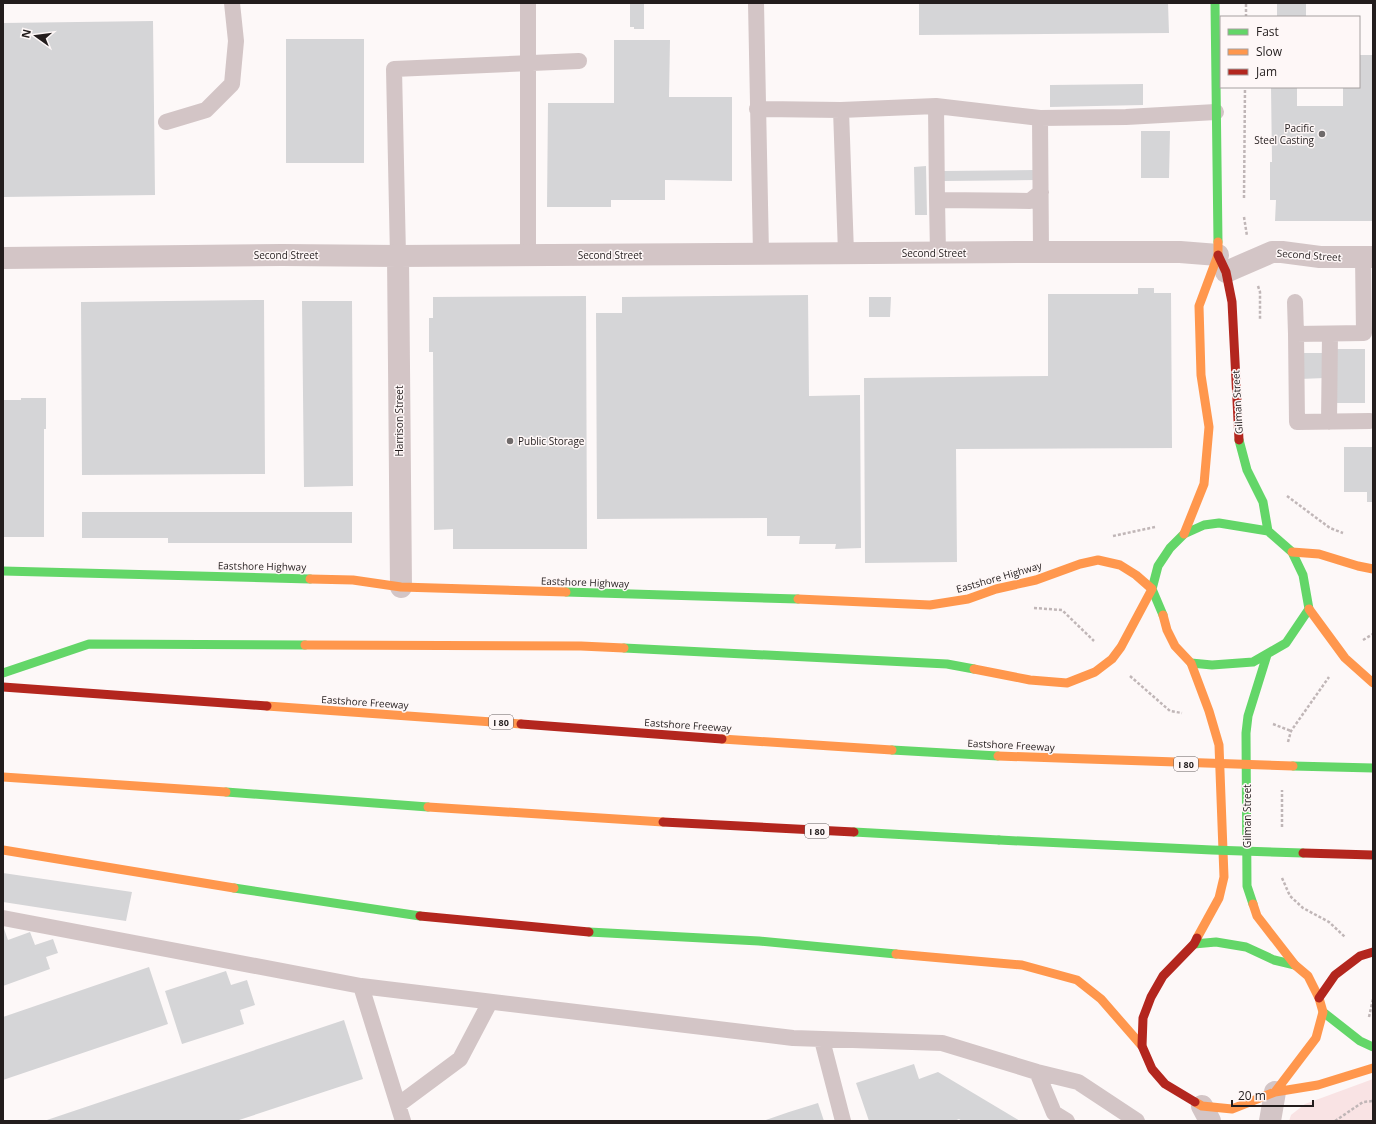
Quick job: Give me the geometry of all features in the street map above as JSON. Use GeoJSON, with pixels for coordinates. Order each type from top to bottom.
{"type":"FeatureCollection","features":[{"type":"Feature","properties":{"kind":"main road","name":"Gilman Street"},"geometry":{"type":"LineString","coordinates":[[3,673],[89,644],[581,646],[947,664],[1030,680],[1067,683],[1095,672],[1112,659],[1120,647],[1140,608],[1152,589],[1158,566],[1170,548],[1184,534],[1204,525],[1219,523],[1268,531],[1263,502],[1247,470],[1238,437],[1232,302],[1222,264],[1216,112],[1215,3]]}},
{"type":"Feature","properties":{"kind":"main road","name":"Gilman Street"},"geometry":{"type":"LineString","coordinates":[[1184,534],[1204,484],[1209,427],[1201,375],[1199,306],[1222,264]]}},
{"type":"Feature","properties":{"kind":"main road"},"geometry":{"type":"LineString","coordinates":[[1268,531],[1292,552],[1303,575],[1309,609],[1345,658],[1373,683]]}},
{"type":"Feature","properties":{"kind":"main road"},"geometry":{"type":"LineString","coordinates":[[1292,552],[1319,554],[1373,569]]}},
{"type":"Feature","properties":{"kind":"main road","name":"Eastshore Highway"},"geometry":{"type":"LineString","coordinates":[[3,571],[353,580],[400,587],[751,597],[930,605],[968,599],[996,589],[1036,580],[1080,564],[1098,560],[1120,565],[1152,589]]}},
{"type":"Feature","properties":{"kind":"main road"},"geometry":{"type":"LineString","coordinates":[[1142,1046],[1143,1018],[1151,997],[1163,976],[1194,944],[1219,898],[1224,877],[1219,745],[1209,711],[1191,663],[1175,646],[1167,630],[1160,606],[1152,589]]}},
{"type":"Feature","properties":{"kind":"main road"},"geometry":{"type":"LineString","coordinates":[[1191,663],[1212,665],[1233,664],[1252,662],[1267,656],[1286,643],[1309,609]]}},
{"type":"Feature","properties":{"kind":"main road","name":"Gilman Street"},"geometry":{"type":"LineString","coordinates":[[1267,656],[1248,716],[1246,733],[1247,886],[1257,916],[1295,965],[1308,976],[1319,998],[1322,1012],[1316,1038],[1275,1092]]}},
{"type":"Feature","properties":{"kind":"main road","name":"Eastshore Freeway"},"geometry":{"type":"LineString","coordinates":[[3,686],[758,741],[998,756],[1236,765],[1373,768]]}},
{"type":"Feature","properties":{"kind":"main road","name":"I 80"},"geometry":{"type":"LineString","coordinates":[[3,777],[636,822],[1189,849],[1373,855]]}},
{"type":"Feature","properties":{"kind":"main road"},"geometry":{"type":"LineString","coordinates":[[3,850],[313,901],[431,918],[612,934],[759,941],[1022,965],[1076,980],[1101,999],[1142,1046],[1152,1069],[1165,1084],[1206,1114],[1232,1109],[1275,1092],[1318,1085],[1373,1068]]}},
{"type":"Feature","properties":{"kind":"main road"},"geometry":{"type":"LineString","coordinates":[[1194,944],[1216,942],[1246,946],[1274,960],[1295,965]]}},
{"type":"Feature","properties":{"kind":"main road"},"geometry":{"type":"LineString","coordinates":[[1319,998],[1335,975],[1360,956],[1373,952]]}},
{"type":"Feature","properties":{"kind":"main road"},"geometry":{"type":"LineString","coordinates":[[1322,1012],[1360,1040],[1373,1047]]}},
{"type":"Feature","properties":{"kind":"street","name":"Second Street"},"geometry":{"type":"LineString","coordinates":[[3,258],[282,255],[398,256],[1180,252],[1222,264],[1251,260],[1272,252],[1320,257],[1368,257]]}},
{"type":"Feature","properties":{"kind":"street","name":"Harrison Street"},"geometry":{"type":"LineString","coordinates":[[398,256],[400,587]]}},
{"type":"Feature","properties":{"kind":"street","name":"Gilman Street"},"geometry":{"type":"LineString","coordinates":[[1270,1121],[1275,1092]]}},
{"type":"Feature","properties":{"kind":"lane"},"geometry":{"type":"LineString","coordinates":[[166,122],[206,110],[232,84],[236,42],[232,3]]}},
{"type":"Feature","properties":{"kind":"lane"},"geometry":{"type":"LineString","coordinates":[[528,3],[528,255]]}},
{"type":"Feature","properties":{"kind":"lane"},"geometry":{"type":"LineString","coordinates":[[756,3],[761,254]]}},
{"type":"Feature","properties":{"kind":"lane"},"geometry":{"type":"LineString","coordinates":[[398,256],[394,69],[528,62],[579,61]]}},
{"type":"Feature","properties":{"kind":"lane"},"geometry":{"type":"LineString","coordinates":[[757,110],[840,110],[936,106],[1040,118],[1126,117],[1216,112]]}},
{"type":"Feature","properties":{"kind":"lane"},"geometry":{"type":"LineString","coordinates":[[936,106],[938,253]]}},
{"type":"Feature","properties":{"kind":"lane"},"geometry":{"type":"LineString","coordinates":[[840,110],[846,253]]}},
{"type":"Feature","properties":{"kind":"lane"},"geometry":{"type":"LineString","coordinates":[[1040,118],[1041,252]]}},
{"type":"Feature","properties":{"kind":"lane"},"geometry":{"type":"LineString","coordinates":[[937,200],[1030,201],[1041,192]]}},
{"type":"Feature","properties":{"kind":"lane"},"geometry":{"type":"LineString","coordinates":[[1296,334],[1364,333],[1368,257]]}},
{"type":"Feature","properties":{"kind":"lane"},"geometry":{"type":"LineString","coordinates":[[1295,302],[1297,422],[1370,421]]}},
{"type":"Feature","properties":{"kind":"lane"},"geometry":{"type":"LineString","coordinates":[[1329,422],[1330,334]]}},
{"type":"Feature","properties":{"kind":"lane"},"geometry":{"type":"LineString","coordinates":[[3,918],[361,986],[792,1038],[942,1043],[1037,1072],[1078,1082],[1137,1121]]}},
{"type":"Feature","properties":{"kind":"lane"},"geometry":{"type":"LineString","coordinates":[[361,986],[403,1121]]}},
{"type":"Feature","properties":{"kind":"lane"},"geometry":{"type":"LineString","coordinates":[[398,1105],[460,1059],[490,1002]]}},
{"type":"Feature","properties":{"kind":"lane"},"geometry":{"type":"LineString","coordinates":[[822,1040],[843,1121]]}},
{"type":"Feature","properties":{"kind":"lane"},"geometry":{"type":"LineString","coordinates":[[1037,1072],[1054,1113],[1067,1121]]}},
{"type":"Feature","properties":{"kind":"path"},"geometry":{"type":"LineString","coordinates":[[1246,3],[1246,16]]}},
{"type":"Feature","properties":{"kind":"path"},"geometry":{"type":"LineString","coordinates":[[1244,202],[1245,88]]}},
{"type":"Feature","properties":{"kind":"path"},"geometry":{"type":"LineString","coordinates":[[1244,210],[1251,260]]}},
{"type":"Feature","properties":{"kind":"path"},"geometry":{"type":"LineString","coordinates":[[1029,607],[1062,610],[1098,645]]}},
{"type":"Feature","properties":{"kind":"path"},"geometry":{"type":"LineString","coordinates":[[1369,636],[1373,634]]}},
{"type":"Feature","properties":{"kind":"path"},"geometry":{"type":"LineString","coordinates":[[1287,745],[1291,730],[1332,673]]}},
{"type":"Feature","properties":{"kind":"path"},"geometry":{"type":"LineString","coordinates":[[1129,675],[1170,711],[1183,713]]}},
{"type":"Feature","properties":{"kind":"path"},"geometry":{"type":"LineString","coordinates":[[1266,722],[1291,730]]}},
{"type":"Feature","properties":{"kind":"path"},"geometry":{"type":"LineString","coordinates":[[1282,783],[1282,830]]}},
{"type":"Feature","properties":{"kind":"path"},"geometry":{"type":"LineString","coordinates":[[1281,877],[1290,896],[1303,908],[1329,922],[1350,941]]}},
{"type":"Feature","properties":{"kind":"path"},"geometry":{"type":"LineString","coordinates":[[1335,1121],[1363,1102],[1373,1101]]}},
{"type":"Feature","properties":{"kind":"shaded area"},"geometry":{"type":"Polygon","coordinates":[[[1373,1079],[1373,1121],[1289,1121],[1291,1115],[1305,1104],[1373,1079]]]}},
{"type":"Feature","properties":{"kind":"building"},"geometry":{"type":"Polygon","coordinates":[[[630,3],[644,3],[644,29],[634,29],[634,27],[630,27],[630,3]]]}},
{"type":"Feature","properties":{"kind":"building"},"geometry":{"type":"Polygon","coordinates":[[[919,3],[1168,3],[1169,33],[919,35],[919,3]]]}},
{"type":"Feature","properties":{"kind":"building"},"geometry":{"type":"Polygon","coordinates":[[[1277,3],[1306,3],[1306,16],[1277,16],[1277,3]]]}},
{"type":"Feature","properties":{"kind":"building"},"geometry":{"type":"Polygon","coordinates":[[[153,21],[155,195],[3,197],[3,23],[153,21]]]}},
{"type":"Feature","properties":{"kind":"building"},"geometry":{"type":"Polygon","coordinates":[[[286,39],[364,39],[364,163],[286,163],[286,39]]]}},
{"type":"Feature","properties":{"kind":"building"},"geometry":{"type":"Polygon","coordinates":[[[614,40],[670,40],[669,97],[732,97],[732,181],[665,180],[665,200],[611,200],[611,207],[547,207],[548,103],[614,103],[614,40]]]}},
{"type":"Feature","properties":{"kind":"building","name":"Pacific Steel Casting"},"geometry":{"type":"Polygon","coordinates":[[[1360,55],[1373,55],[1373,221],[1275,221],[1276,200],[1270,200],[1270,162],[1272,162],[1271,88],[1297,88],[1297,106],[1343,106],[1343,88],[1360,88],[1360,55]]]}},
{"type":"Feature","properties":{"kind":"building"},"geometry":{"type":"Polygon","coordinates":[[[1143,84],[1143,105],[1050,107],[1050,85],[1143,84]]]}},
{"type":"Feature","properties":{"kind":"building"},"geometry":{"type":"Polygon","coordinates":[[[1141,131],[1170,131],[1169,178],[1141,178],[1141,131]]]}},
{"type":"Feature","properties":{"kind":"building"},"geometry":{"type":"Polygon","coordinates":[[[926,166],[927,215],[915,215],[914,167],[926,166]]]}},
{"type":"Feature","properties":{"kind":"building"},"geometry":{"type":"Polygon","coordinates":[[[1035,170],[1035,180],[944,181],[944,171],[1035,170]]]}},
{"type":"Feature","properties":{"kind":"building"},"geometry":{"type":"Polygon","coordinates":[[[1138,288],[1154,288],[1154,293],[1171,293],[1172,448],[956,449],[957,562],[865,563],[864,378],[1048,376],[1048,294],[1138,294],[1138,288]]]}},
{"type":"Feature","properties":{"kind":"building"},"geometry":{"type":"Polygon","coordinates":[[[808,295],[809,396],[860,395],[861,548],[835,549],[836,544],[799,544],[800,536],[767,536],[767,518],[597,519],[596,313],[622,313],[622,297],[808,295]]]}},
{"type":"Feature","properties":{"kind":"building","name":"Public Storage"},"geometry":{"type":"Polygon","coordinates":[[[586,296],[587,549],[453,549],[453,529],[434,530],[433,352],[429,352],[429,318],[433,318],[433,297],[586,296]]]}},
{"type":"Feature","properties":{"kind":"building"},"geometry":{"type":"Polygon","coordinates":[[[869,297],[891,297],[890,317],[869,317],[869,297]]]}},
{"type":"Feature","properties":{"kind":"building"},"geometry":{"type":"Polygon","coordinates":[[[264,300],[265,474],[82,475],[81,302],[264,300]]]}},
{"type":"Feature","properties":{"kind":"building"},"geometry":{"type":"Polygon","coordinates":[[[302,301],[352,301],[353,486],[304,487],[302,301]]]}},
{"type":"Feature","properties":{"kind":"building"},"geometry":{"type":"Polygon","coordinates":[[[1334,349],[1365,349],[1365,403],[1334,403],[1334,349]]]}},
{"type":"Feature","properties":{"kind":"building"},"geometry":{"type":"Polygon","coordinates":[[[1300,353],[1325,353],[1325,378],[1300,379],[1300,353]]]}},
{"type":"Feature","properties":{"kind":"building"},"geometry":{"type":"Polygon","coordinates":[[[21,398],[46,398],[46,429],[44,429],[44,537],[3,537],[3,400],[21,400],[21,398]]]}},
{"type":"Feature","properties":{"kind":"building"},"geometry":{"type":"Polygon","coordinates":[[[1344,447],[1373,447],[1373,502],[1367,502],[1367,492],[1344,492],[1344,447]]]}},
{"type":"Feature","properties":{"kind":"building"},"geometry":{"type":"Polygon","coordinates":[[[82,512],[352,512],[352,543],[168,543],[168,538],[82,538],[82,512]]]}},
{"type":"Feature","properties":{"kind":"building"},"geometry":{"type":"Polygon","coordinates":[[[3,873],[132,892],[126,921],[3,902],[3,873]]]}},
{"type":"Feature","properties":{"kind":"building"},"geometry":{"type":"Polygon","coordinates":[[[3,926],[8,940],[30,932],[35,945],[53,939],[58,953],[46,957],[50,969],[3,986],[3,926]]]}},
{"type":"Feature","properties":{"kind":"building"},"geometry":{"type":"Polygon","coordinates":[[[149,967],[168,1024],[3,1080],[3,1017],[149,967]]]}},
{"type":"Feature","properties":{"kind":"building"},"geometry":{"type":"Polygon","coordinates":[[[226,971],[231,985],[247,980],[255,1005],[240,1010],[244,1024],[182,1044],[165,991],[226,971]]]}},
{"type":"Feature","properties":{"kind":"building"},"geometry":{"type":"Polygon","coordinates":[[[344,1020],[363,1079],[236,1121],[44,1121],[344,1020]]]}},
{"type":"Feature","properties":{"kind":"building"},"geometry":{"type":"Polygon","coordinates":[[[914,1064],[919,1079],[938,1072],[1020,1121],[962,1121],[959,1119],[954,1121],[869,1121],[856,1083],[914,1064]]]}},
{"type":"Feature","properties":{"kind":"building"},"geometry":{"type":"Polygon","coordinates":[[[818,1103],[824,1121],[763,1121],[789,1112],[818,1103]]]}},
{"type":"Feature","properties":{"kind":"traffic: fast"},"geometry":{"type":"LineString","coordinates":[[1215,3],[1218,242]]}},
{"type":"Feature","properties":{"kind":"traffic: fast"},"geometry":{"type":"LineString","coordinates":[[1239,440],[1247,470],[1263,502],[1268,531]]}},
{"type":"Feature","properties":{"kind":"traffic: fast"},"geometry":{"type":"LineString","coordinates":[[1163,615],[1152,589],[1158,566],[1170,548],[1184,534],[1204,525],[1219,523],[1268,531]]}},
{"type":"Feature","properties":{"kind":"traffic: fast"},"geometry":{"type":"LineString","coordinates":[[1191,663],[1212,665],[1253,662],[1286,643],[1309,609],[1303,575],[1292,552],[1268,531]]}},
{"type":"Feature","properties":{"kind":"traffic: fast"},"geometry":{"type":"LineString","coordinates":[[3,571],[310,579]]}},
{"type":"Feature","properties":{"kind":"traffic: fast"},"geometry":{"type":"LineString","coordinates":[[566,592],[798,599]]}},
{"type":"Feature","properties":{"kind":"traffic: fast"},"geometry":{"type":"LineString","coordinates":[[3,673],[89,644],[305,645]]}},
{"type":"Feature","properties":{"kind":"traffic: fast"},"geometry":{"type":"LineString","coordinates":[[624,648],[947,664],[974,669]]}},
{"type":"Feature","properties":{"kind":"traffic: fast"},"geometry":{"type":"LineString","coordinates":[[1253,904],[1247,886],[1246,733],[1248,716],[1267,655]]}},
{"type":"Feature","properties":{"kind":"traffic: fast"},"geometry":{"type":"LineString","coordinates":[[892,750],[998,756]]}},
{"type":"Feature","properties":{"kind":"traffic: fast"},"geometry":{"type":"LineString","coordinates":[[1293,766],[1373,768]]}},
{"type":"Feature","properties":{"kind":"traffic: fast"},"geometry":{"type":"LineString","coordinates":[[226,792],[428,807]]}},
{"type":"Feature","properties":{"kind":"traffic: fast"},"geometry":{"type":"LineString","coordinates":[[854,832],[999,840]]}},
{"type":"Feature","properties":{"kind":"traffic: fast"},"geometry":{"type":"LineString","coordinates":[[999,840],[1303,853]]}},
{"type":"Feature","properties":{"kind":"traffic: fast"},"geometry":{"type":"LineString","coordinates":[[234,888],[420,916]]}},
{"type":"Feature","properties":{"kind":"traffic: fast"},"geometry":{"type":"LineString","coordinates":[[589,932],[759,941],[896,954]]}},
{"type":"Feature","properties":{"kind":"traffic: fast"},"geometry":{"type":"LineString","coordinates":[[1194,944],[1216,942],[1246,947],[1274,960],[1295,965]]}},
{"type":"Feature","properties":{"kind":"traffic: fast"},"geometry":{"type":"LineString","coordinates":[[1323,1012],[1360,1041],[1373,1047]]}},
{"type":"Feature","properties":{"kind":"traffic: slow"},"geometry":{"type":"LineString","coordinates":[[1184,534],[1204,484],[1209,427],[1201,375],[1199,306],[1218,255],[1218,242]]}},
{"type":"Feature","properties":{"kind":"traffic: slow"},"geometry":{"type":"LineString","coordinates":[[1292,552],[1319,554],[1373,569]]}},
{"type":"Feature","properties":{"kind":"traffic: slow"},"geometry":{"type":"LineString","coordinates":[[798,599],[930,605],[968,599],[996,589],[1036,580],[1080,564],[1098,560],[1120,565],[1136,575],[1152,589]]}},
{"type":"Feature","properties":{"kind":"traffic: slow"},"geometry":{"type":"LineString","coordinates":[[310,579],[353,580],[401,587],[566,592]]}},
{"type":"Feature","properties":{"kind":"traffic: slow"},"geometry":{"type":"LineString","coordinates":[[974,669],[1030,680],[1067,683],[1095,672],[1112,659],[1121,647],[1152,589]]}},
{"type":"Feature","properties":{"kind":"traffic: slow"},"geometry":{"type":"LineString","coordinates":[[1309,609],[1345,658],[1373,683]]}},
{"type":"Feature","properties":{"kind":"traffic: slow"},"geometry":{"type":"LineString","coordinates":[[1163,615],[1167,630],[1175,646],[1191,663],[1209,711],[1219,745],[1224,877],[1219,898],[1197,938]]}},
{"type":"Feature","properties":{"kind":"traffic: slow"},"geometry":{"type":"LineString","coordinates":[[305,645],[581,646],[624,648]]}},
{"type":"Feature","properties":{"kind":"traffic: slow"},"geometry":{"type":"LineString","coordinates":[[267,706],[521,724]]}},
{"type":"Feature","properties":{"kind":"traffic: slow"},"geometry":{"type":"LineString","coordinates":[[722,739],[892,750]]}},
{"type":"Feature","properties":{"kind":"traffic: slow"},"geometry":{"type":"LineString","coordinates":[[998,756],[1293,766]]}},
{"type":"Feature","properties":{"kind":"traffic: slow"},"geometry":{"type":"LineString","coordinates":[[3,777],[226,792]]}},
{"type":"Feature","properties":{"kind":"traffic: slow"},"geometry":{"type":"LineString","coordinates":[[428,807],[663,822]]}},
{"type":"Feature","properties":{"kind":"traffic: slow"},"geometry":{"type":"LineString","coordinates":[[3,850],[234,888]]}},
{"type":"Feature","properties":{"kind":"traffic: slow"},"geometry":{"type":"LineString","coordinates":[[1195,1102],[1202,1106],[1232,1109],[1275,1092],[1316,1038],[1323,1012],[1319,998],[1308,976],[1295,965],[1257,916],[1253,904]]}},
{"type":"Feature","properties":{"kind":"traffic: slow"},"geometry":{"type":"LineString","coordinates":[[896,954],[1022,965],[1077,980],[1101,999],[1142,1046]]}},
{"type":"Feature","properties":{"kind":"traffic: slow"},"geometry":{"type":"LineString","coordinates":[[1275,1092],[1318,1085],[1373,1068]]}},
{"type":"Feature","properties":{"kind":"traffic: jam"},"geometry":{"type":"LineString","coordinates":[[1218,255],[1226,272],[1232,302],[1239,440]]}},
{"type":"Feature","properties":{"kind":"traffic: jam"},"geometry":{"type":"LineString","coordinates":[[3,687],[267,706]]}},
{"type":"Feature","properties":{"kind":"traffic: jam"},"geometry":{"type":"LineString","coordinates":[[521,724],[722,739]]}},
{"type":"Feature","properties":{"kind":"traffic: jam"},"geometry":{"type":"LineString","coordinates":[[663,822],[854,832]]}},
{"type":"Feature","properties":{"kind":"traffic: jam"},"geometry":{"type":"LineString","coordinates":[[1303,853],[1373,855]]}},
{"type":"Feature","properties":{"kind":"traffic: jam"},"geometry":{"type":"LineString","coordinates":[[420,916],[589,932]]}},
{"type":"Feature","properties":{"kind":"traffic: jam"},"geometry":{"type":"LineString","coordinates":[[1195,1102],[1165,1084],[1152,1069],[1142,1046],[1143,1018],[1151,997],[1163,976],[1194,944],[1197,938]]}},
{"type":"Feature","properties":{"kind":"traffic: jam"},"geometry":{"type":"LineString","coordinates":[[1319,998],[1335,975],[1360,956],[1373,952]]}},
{"type":"Feature","properties":{"kind":"place","name":"Pacific Steel Casting"},"geometry":{"type":"Point","coordinates":[1322,134]}},
{"type":"Feature","properties":{"kind":"place","name":"Public Storage"},"geometry":{"type":"Point","coordinates":[510,441]}}]}
